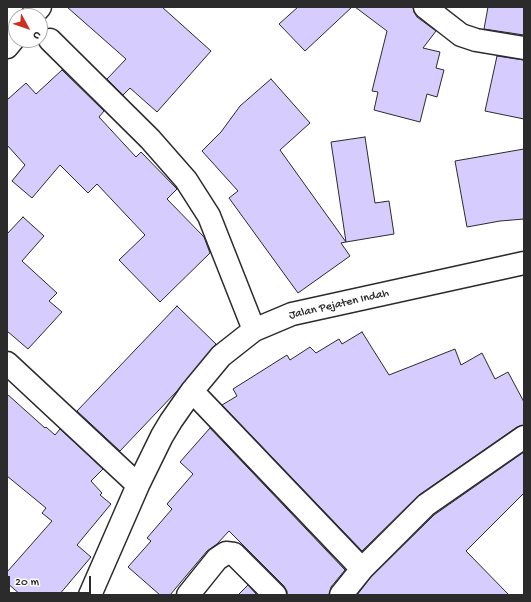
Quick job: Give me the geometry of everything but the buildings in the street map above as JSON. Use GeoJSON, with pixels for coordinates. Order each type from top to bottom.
{"type":"FeatureCollection","features":[{"type":"Feature","properties":{"kind":"street"},"geometry":{"type":"LineString","coordinates":[[425,7],[461,36],[524,48]]}},
{"type":"Feature","properties":{"kind":"street"},"geometry":{"type":"LineString","coordinates":[[50,40],[150,139],[186,180],[209,216],[254,330]]}},
{"type":"Feature","properties":{"kind":"street","name":"Jalan Pejaten Indah"},"geometry":{"type":"LineString","coordinates":[[90,595],[138,485],[162,436],[192,391],[221,356],[254,330],[292,314],[524,263]]}},
{"type":"Feature","properties":{"kind":"street"},"geometry":{"type":"LineString","coordinates":[[7,363],[138,485]]}},
{"type":"Feature","properties":{"kind":"street"},"geometry":{"type":"LineString","coordinates":[[192,391],[362,569]]}},
{"type":"Feature","properties":{"kind":"street"},"geometry":{"type":"LineString","coordinates":[[341,595],[362,569],[426,504],[524,437]]}},
{"type":"Feature","properties":{"kind":"street"},"geometry":{"type":"LineString","coordinates":[[188,595],[217,559],[226,553],[234,554],[275,595]]}}]}
